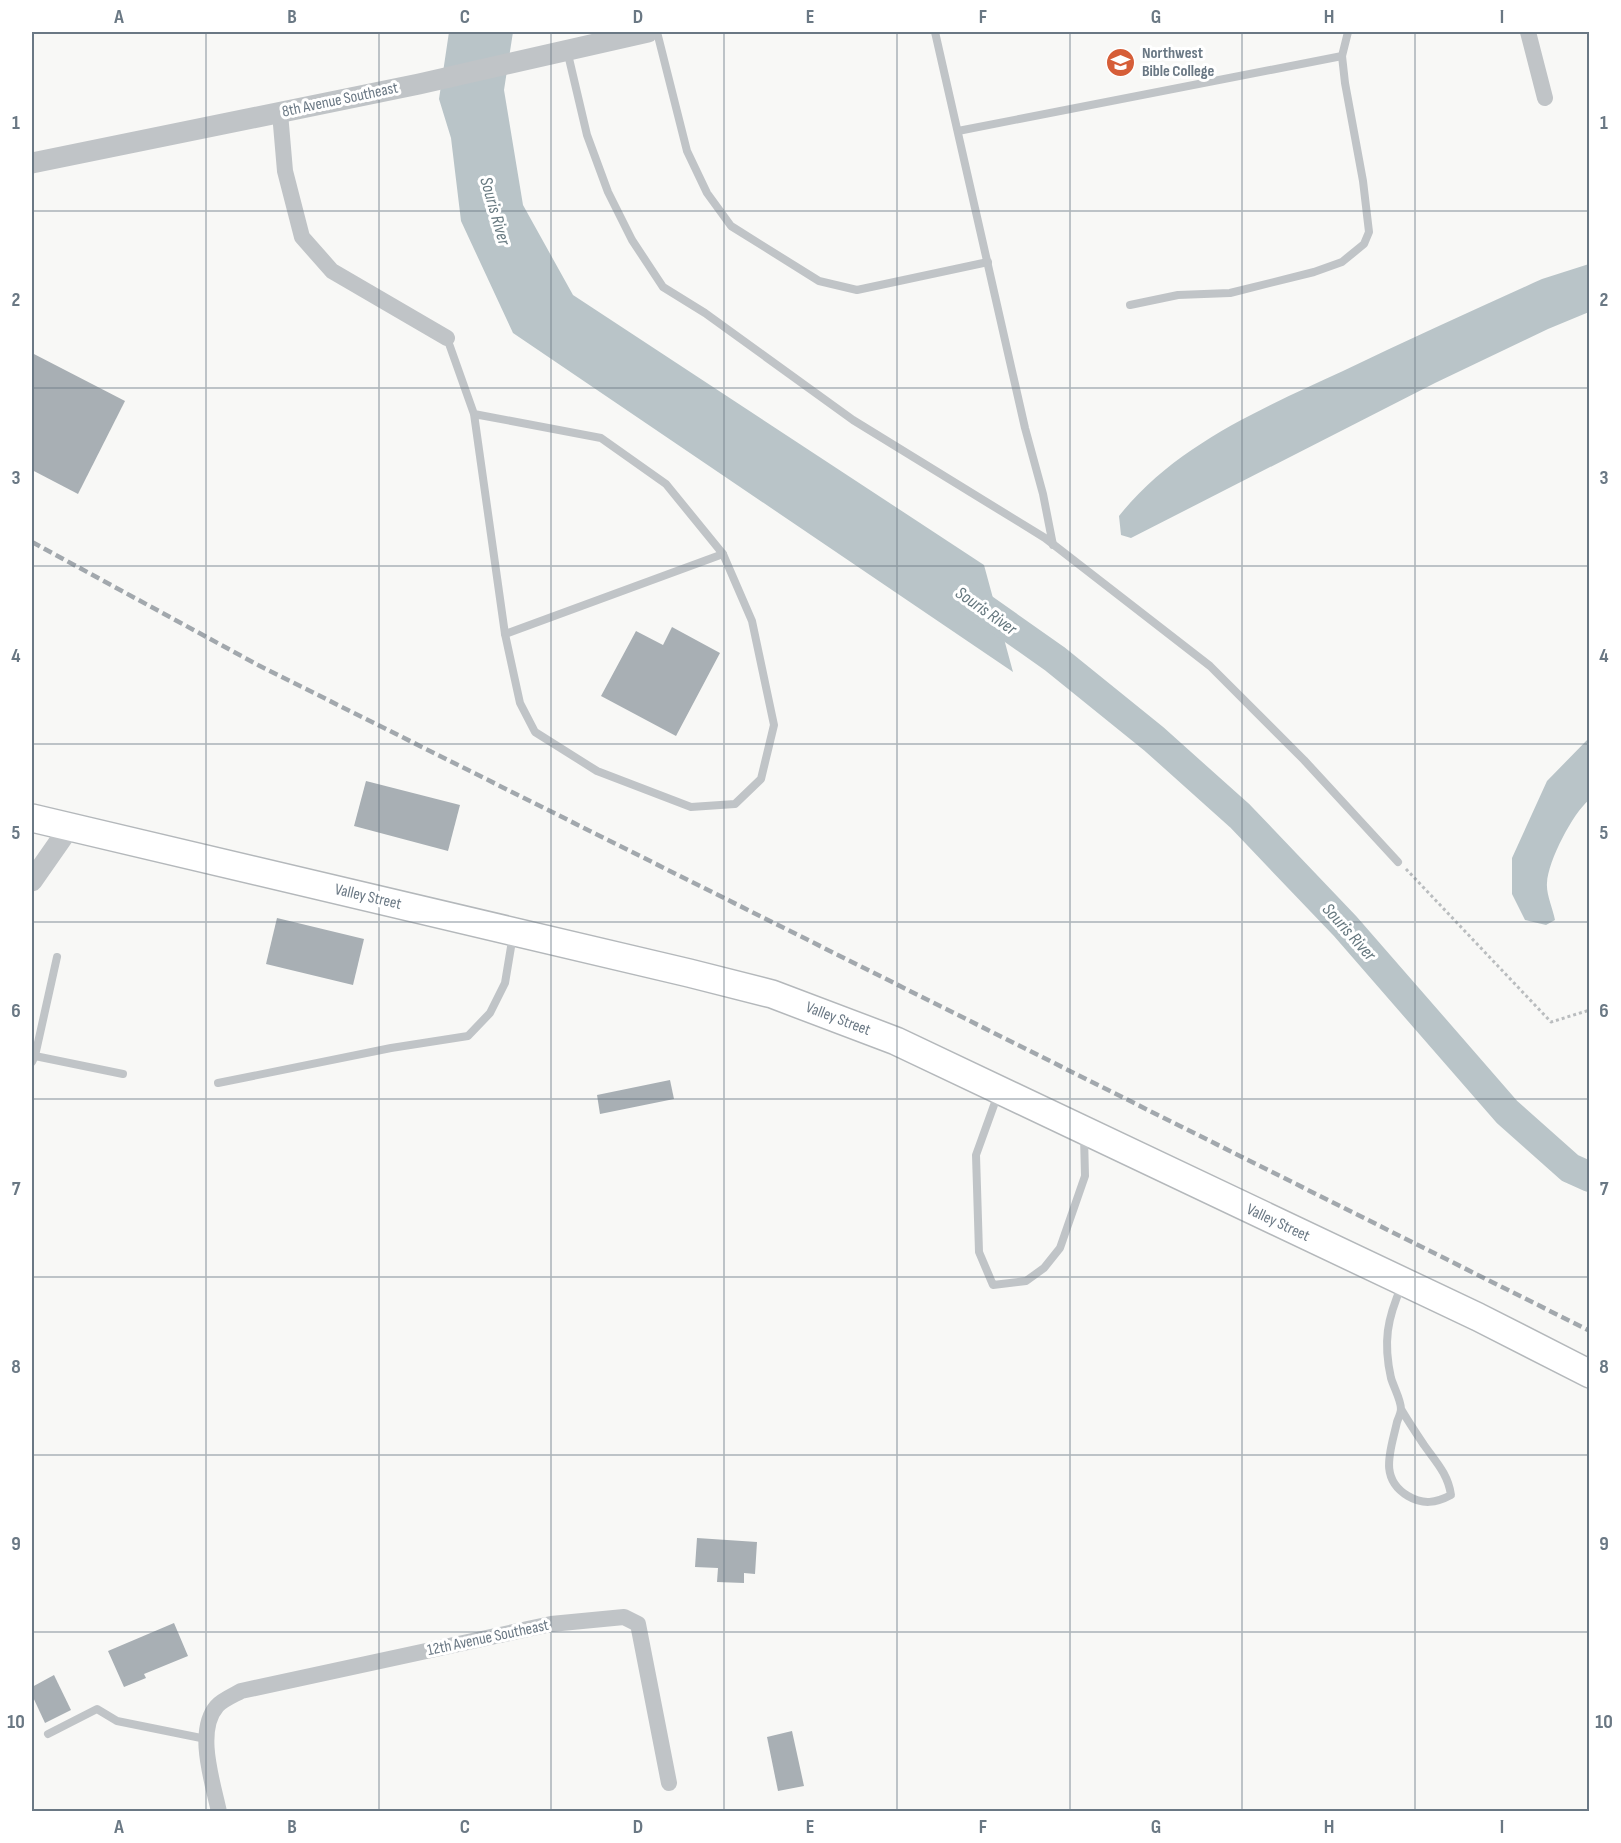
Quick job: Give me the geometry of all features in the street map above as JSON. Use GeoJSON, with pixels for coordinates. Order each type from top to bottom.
{"type":"FeatureCollection","features":[{"type":"Feature","properties":{"kind":"main road","name":"Valley Street"},"geometry":{"type":"LineString","coordinates":[[32,818],[772,994],[896,1041],[1478,1317],[1590,1374]]}},
{"type":"Feature","properties":{"kind":"street","name":"8th Avenue Southeast"},"geometry":{"type":"LineString","coordinates":[[32,163],[418,84],[648,32]]}},
{"type":"Feature","properties":{"kind":"street"},"geometry":{"type":"LineString","coordinates":[[1528,32],[1545,98]]}},
{"type":"Feature","properties":{"kind":"street"},"geometry":{"type":"LineString","coordinates":[[280,113],[285,171],[302,237],[332,271],[447,338]]}},
{"type":"Feature","properties":{"kind":"street"},"geometry":{"type":"LineString","coordinates":[[32,881],[69,828]]}},
{"type":"Feature","properties":{"kind":"street","name":"12th Avenue Southeast"},"geometry":{"type":"LineString","coordinates":[[206,1738],[207,1727],[217,1706],[241,1691],[551,1624],[624,1617],[638,1624],[669,1783]]}},
{"type":"Feature","properties":{"kind":"street"},"geometry":{"type":"LineString","coordinates":[[206,1738],[219,1812]]}},
{"type":"Feature","properties":{"kind":"lane"},"geometry":{"type":"LineString","coordinates":[[657,32],[687,151],[707,194],[731,226],[819,281],[857,290],[988,262]]}},
{"type":"Feature","properties":{"kind":"lane"},"geometry":{"type":"LineString","coordinates":[[935,32],[1053,545]]}},
{"type":"Feature","properties":{"kind":"lane"},"geometry":{"type":"LineString","coordinates":[[1130,304],[1178,295],[1230,293],[1314,272],[1342,262],[1364,244],[1369,232],[1363,181],[1342,56],[1348,32]]}},
{"type":"Feature","properties":{"kind":"lane"},"geometry":{"type":"LineString","coordinates":[[567,50],[587,135],[608,192],[632,240],[663,287],[705,313],[853,420],[1053,545],[1210,666],[1304,760],[1398,862]]}},
{"type":"Feature","properties":{"kind":"lane"},"geometry":{"type":"LineString","coordinates":[[958,131],[1342,56]]}},
{"type":"Feature","properties":{"kind":"lane"},"geometry":{"type":"LineString","coordinates":[[447,338],[474,414],[505,634],[520,703],[534,732],[597,771],[691,807],[735,804],[761,779],[774,725],[752,621],[723,555],[666,484],[601,438],[474,414]]}},
{"type":"Feature","properties":{"kind":"lane"},"geometry":{"type":"LineString","coordinates":[[505,634],[723,555]]}},
{"type":"Feature","properties":{"kind":"lane"},"geometry":{"type":"LineString","coordinates":[[218,1083],[391,1048],[468,1036],[490,1013],[505,983],[514,932]]}},
{"type":"Feature","properties":{"kind":"lane"},"geometry":{"type":"LineString","coordinates":[[57,957],[33,1059],[123,1074]]}},
{"type":"Feature","properties":{"kind":"lane"},"geometry":{"type":"LineString","coordinates":[[999,1089],[976,1155],[979,1252],[993,1285],[1026,1281],[1044,1268],[1060,1248],[1085,1176],[1084,1130]]}},
{"type":"Feature","properties":{"kind":"lane"},"geometry":{"type":"LineString","coordinates":[[1401,1408],[1389,1458],[1389,1477],[1398,1490],[1414,1500],[1431,1503],[1442,1500],[1450,1495],[1449,1483],[1443,1469],[1401,1408],[1386,1355],[1387,1334],[1393,1305],[1404,1282]]}},
{"type":"Feature","properties":{"kind":"lane"},"geometry":{"type":"LineString","coordinates":[[48,1734],[97,1709],[117,1721],[206,1738]]}},
{"type":"Feature","properties":{"kind":"path"},"geometry":{"type":"LineString","coordinates":[[1398,862],[1551,1022],[1590,1010]]}},
{"type":"Feature","properties":{"kind":"water"},"geometry":{"type":"Polygon","coordinates":[[[449,32],[513,32],[504,90],[523,205],[573,295],[984,565],[1013,672],[513,333],[461,221],[451,138],[439,99],[449,32]]]}},
{"type":"Feature","properties":{"kind":"water"},"geometry":{"type":"Polygon","coordinates":[[[1589,264],[1589,312],[1435,383],[1131,538],[1121,535],[1119,516],[1141,491],[1193,449],[1222,431],[1282,399],[1542,279],[1589,264]]]}},
{"type":"Feature","properties":{"kind":"water"},"geometry":{"type":"Polygon","coordinates":[[[1589,738],[1589,800],[1569,826],[1548,874],[1548,892],[1555,920],[1546,925],[1525,920],[1512,894],[1512,858],[1547,781],[1589,738]]]}},
{"type":"Feature","properties":{"kind":"building"},"geometry":{"type":"Polygon","coordinates":[[[32,353],[125,401],[78,494],[32,470],[32,353]]]}},
{"type":"Feature","properties":{"kind":"building"},"geometry":{"type":"Polygon","coordinates":[[[672,627],[720,653],[676,736],[601,696],[636,631],[663,645],[672,627]]]}},
{"type":"Feature","properties":{"kind":"building"},"geometry":{"type":"Polygon","coordinates":[[[366,781],[460,805],[448,851],[354,826],[366,781]]]}},
{"type":"Feature","properties":{"kind":"building"},"geometry":{"type":"Polygon","coordinates":[[[277,918],[364,939],[353,985],[266,964],[277,918]]]}},
{"type":"Feature","properties":{"kind":"building"},"geometry":{"type":"Polygon","coordinates":[[[670,1080],[674,1099],[600,1114],[597,1095],[670,1080]]]}},
{"type":"Feature","properties":{"kind":"building"},"geometry":{"type":"Polygon","coordinates":[[[697,1538],[757,1542],[755,1574],[744,1573],[744,1583],[717,1582],[718,1568],[695,1567],[697,1538]]]}},
{"type":"Feature","properties":{"kind":"building"},"geometry":{"type":"Polygon","coordinates":[[[174,1623],[188,1656],[144,1674],[146,1678],[124,1687],[108,1651],[174,1623]]]}},
{"type":"Feature","properties":{"kind":"building"},"geometry":{"type":"Polygon","coordinates":[[[54,1675],[71,1710],[45,1723],[32,1695],[32,1687],[54,1675]]]}},
{"type":"Feature","properties":{"kind":"building"},"geometry":{"type":"Polygon","coordinates":[[[792,1731],[804,1786],[778,1791],[767,1737],[792,1731]]]}},
{"type":"Feature","properties":{"kind":"waterway","name":"Souris River"},"geometry":{"type":"LineString","coordinates":[[967,597],[1055,659],[1154,739],[1240,816],[1345,926],[1507,1112],[1570,1168],[1590,1177]]}},
{"type":"Feature","properties":{"kind":"railway"},"geometry":{"type":"LineString","coordinates":[[32,542],[258,665],[1590,1331]]}},
{"type":"Feature","properties":{"kind":"place","name":"Northwest Bible College"},"geometry":{"type":"Point","coordinates":[1121,62]}}]}
